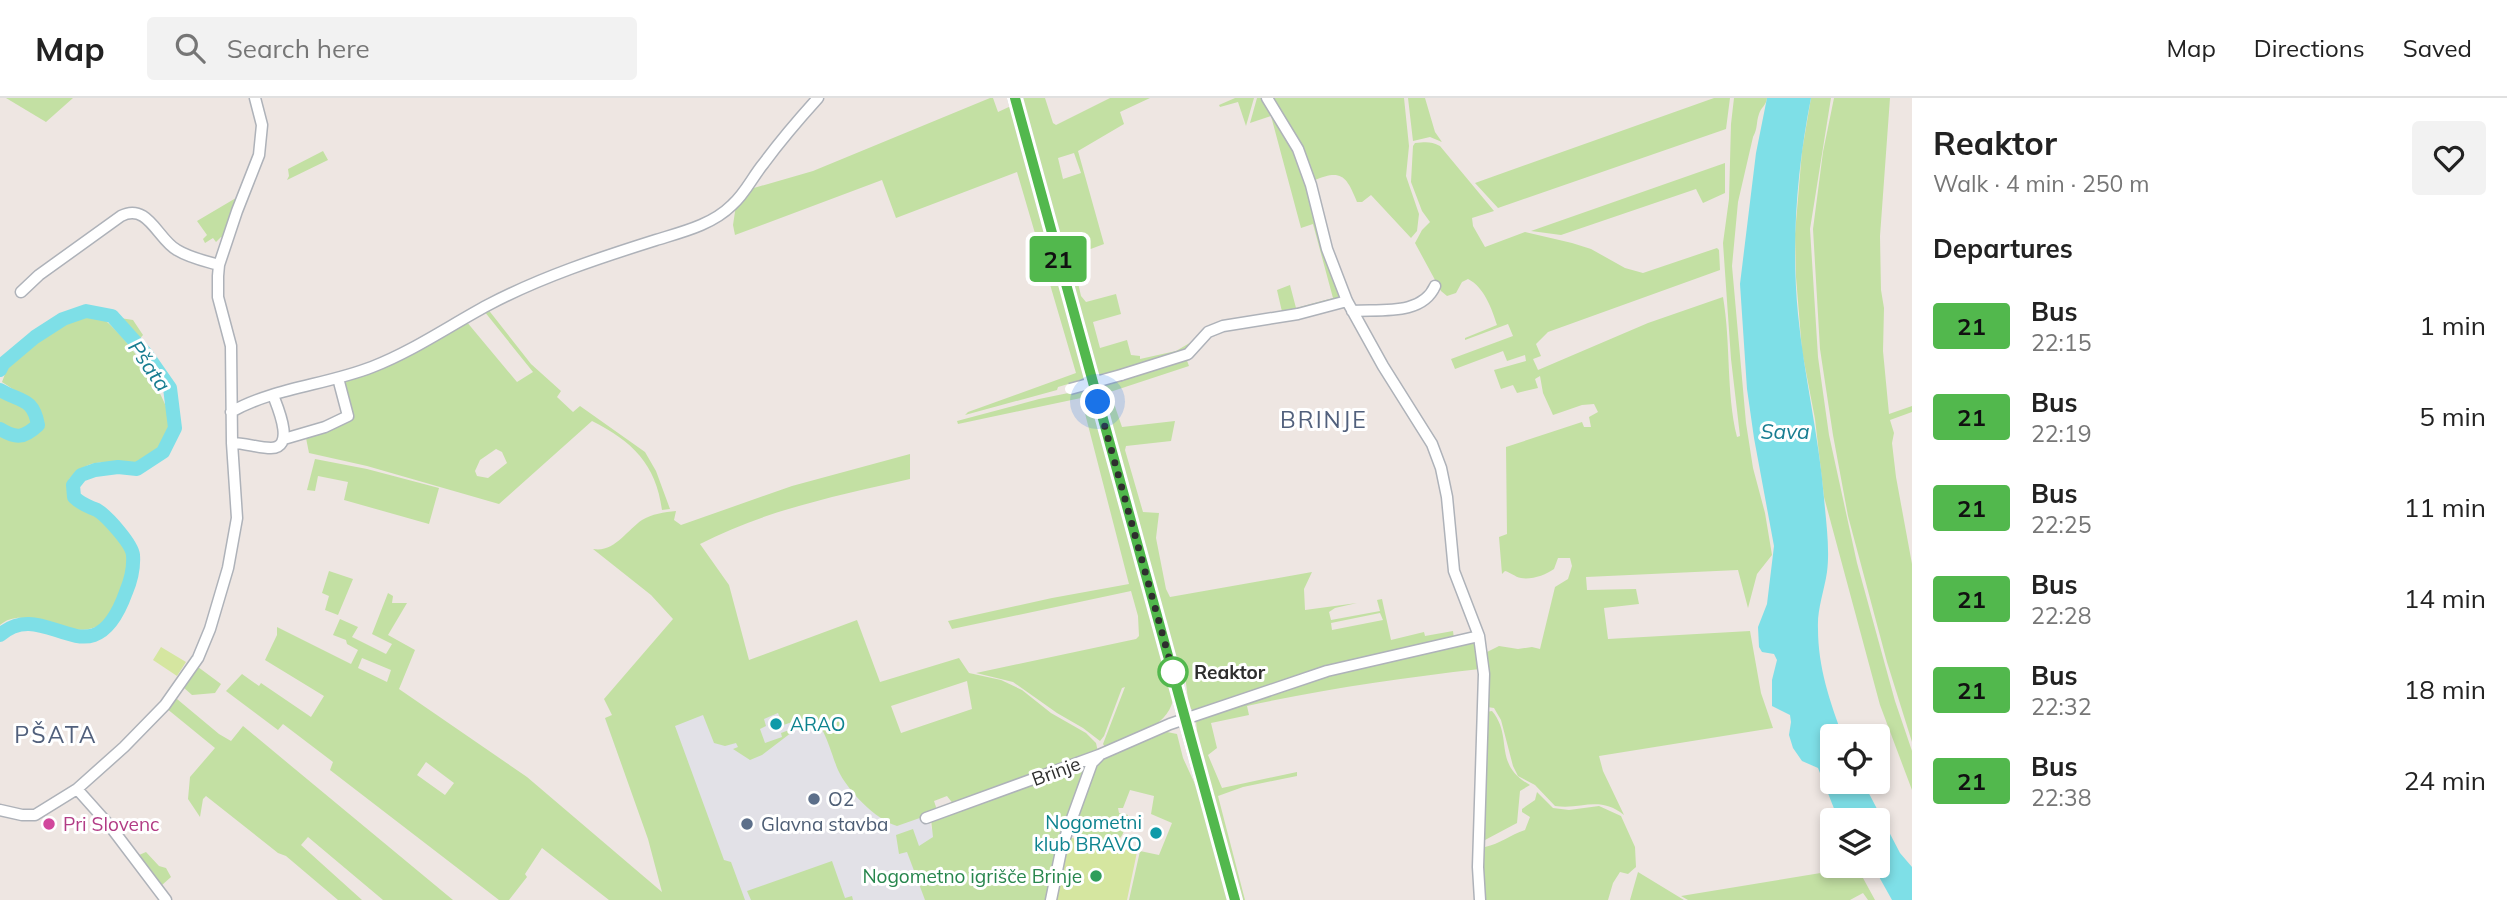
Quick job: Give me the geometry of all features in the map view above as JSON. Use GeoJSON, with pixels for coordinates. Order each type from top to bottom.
{"type":"FeatureCollection","features":[{"type":"Feature","properties":{"kind":"main road"},"geometry":{"type":"LineString","coordinates":[[1015,98],[1235,900]]}},
{"type":"Feature","properties":{"kind":"street"},"geometry":{"type":"LineString","coordinates":[[0,810],[35,815],[77,789],[165,705],[204,647],[228,568],[237,518],[232,443],[231,346],[218,297],[219,265],[259,155],[262,125],[255,98]]}},
{"type":"Feature","properties":{"kind":"street"},"geometry":{"type":"LineString","coordinates":[[231,412],[249,401],[338,379],[405,353],[488,305],[544,279],[712,219],[733,205],[789,130],[818,98]]}},
{"type":"Feature","properties":{"kind":"street"},"geometry":{"type":"LineString","coordinates":[[1267,98],[1298,149],[1311,185],[1327,249],[1349,306],[1382,366],[1432,444],[1441,468],[1447,498],[1454,570],[1479,636],[1484,674],[1478,867],[1480,900]]}},
{"type":"Feature","properties":{"kind":"street"},"geometry":{"type":"LineString","coordinates":[[21,292],[39,275],[121,216],[131,212],[144,216],[178,251],[219,265]]}},
{"type":"Feature","properties":{"kind":"street"},"geometry":{"type":"LineString","coordinates":[[1070,389],[1188,354],[1209,332],[1223,326],[1349,306],[1412,307],[1422,304],[1431,296],[1436,286]]}},
{"type":"Feature","properties":{"kind":"street"},"geometry":{"type":"LineString","coordinates":[[232,443],[277,447],[284,439],[325,427],[348,415],[338,379]]}},
{"type":"Feature","properties":{"kind":"street"},"geometry":{"type":"LineString","coordinates":[[274,395],[282,416],[284,439]]}},
{"type":"Feature","properties":{"kind":"street","name":"Brinje"},"geometry":{"type":"LineString","coordinates":[[926,818],[1099,755],[1185,719],[1326,671],[1479,636]]}},
{"type":"Feature","properties":{"kind":"street"},"geometry":{"type":"LineString","coordinates":[[1051,900],[1067,830],[1092,763],[1099,755]]}},
{"type":"Feature","properties":{"kind":"street"},"geometry":{"type":"LineString","coordinates":[[77,789],[110,826],[166,900]]}},
{"type":"Feature","properties":{"kind":"shaded area"},"geometry":{"type":"Polygon","coordinates":[[[856,624],[958,900],[673,900],[605,719],[856,624]]]}},
{"type":"Feature","properties":{"kind":"green space"},"geometry":{"type":"Polygon","coordinates":[[[6,98],[73,98],[46,122],[6,98]]]}},
{"type":"Feature","properties":{"kind":"green space"},"geometry":{"type":"Polygon","coordinates":[[[993,98],[998,112],[1011,106],[1085,379],[1058,387],[1057,390],[965,415],[1076,373],[1017,172],[896,218],[882,180],[735,235],[733,225],[736,205],[747,190],[813,171],[993,98]]]}},
{"type":"Feature","properties":{"kind":"green space"},"geometry":{"type":"Polygon","coordinates":[[[1020,98],[1045,98],[1056,125],[1110,98],[1150,98],[1120,112],[1124,124],[1078,151],[1104,244],[1072,256],[1081,296],[1086,302],[1116,294],[1121,314],[1093,322],[1100,348],[1127,340],[1131,355],[1140,356],[1140,359],[1176,351],[1200,337],[1190,349],[1097,376],[1020,98]],[[1074,153],[1058,158],[1063,179],[1081,173],[1074,153]]]}},
{"type":"Feature","properties":{"kind":"green space"},"geometry":{"type":"Polygon","coordinates":[[[1235,98],[1254,98],[1246,126],[1238,102],[1220,107],[1219,105],[1235,98]]]}},
{"type":"Feature","properties":{"kind":"green space"},"geometry":{"type":"Polygon","coordinates":[[[1257,98],[1264,98],[1302,167],[1341,298],[1283,316],[1277,290],[1290,285],[1296,308],[1333,298],[1313,224],[1301,228],[1271,116],[1250,123],[1257,98]]]}},
{"type":"Feature","properties":{"kind":"green space"},"geometry":{"type":"Polygon","coordinates":[[[1272,98],[1404,98],[1409,146],[1406,176],[1419,214],[1417,231],[1411,238],[1371,195],[1362,202],[1357,202],[1346,180],[1341,177],[1330,175],[1313,181],[1272,98]]]}},
{"type":"Feature","properties":{"kind":"green space"},"geometry":{"type":"Polygon","coordinates":[[[1408,98],[1425,98],[1435,132],[1442,142],[1430,137],[1413,141],[1408,98]]]}},
{"type":"Feature","properties":{"kind":"green space"},"geometry":{"type":"Polygon","coordinates":[[[1714,98],[1730,98],[1726,129],[1498,208],[1475,183],[1714,98]]]}},
{"type":"Feature","properties":{"kind":"green space"},"geometry":{"type":"Polygon","coordinates":[[[1734,98],[1767,98],[1758,117],[1738,202],[1732,266],[1746,423],[1772,555],[1757,574],[1748,608],[1738,570],[1586,577],[1587,590],[1636,589],[1639,604],[1604,608],[1608,639],[1750,631],[1761,693],[1773,728],[1599,756],[1603,771],[1624,815],[1598,804],[1555,806],[1535,785],[1518,776],[1501,720],[1494,708],[1487,707],[1485,653],[1499,646],[1540,649],[1555,587],[1568,579],[1572,566],[1570,558],[1558,558],[1554,569],[1538,576],[1521,578],[1505,571],[1502,574],[1499,537],[1507,534],[1506,447],[1582,422],[1584,427],[1591,427],[1589,417],[1598,412],[1594,404],[1582,405],[1553,415],[1543,393],[1540,376],[1535,379],[1538,388],[1517,393],[1513,385],[1501,389],[1494,370],[1526,361],[1525,355],[1507,361],[1503,351],[1455,369],[1451,359],[1513,336],[1508,324],[1465,340],[1497,325],[1483,293],[1468,279],[1462,282],[1456,293],[1447,296],[1441,291],[1415,243],[1430,222],[1422,211],[1411,182],[1413,146],[1415,143],[1425,142],[1440,146],[1494,211],[1472,218],[1473,226],[1485,247],[1525,232],[1591,249],[1625,268],[1643,273],[1717,248],[1720,270],[1548,332],[1536,344],[1541,356],[1533,359],[1538,370],[1648,323],[1723,297],[1731,403],[1737,437],[1740,436],[1731,359],[1723,243],[1729,199],[1734,98]]]}},
{"type":"Feature","properties":{"kind":"green space"},"geometry":{"type":"Polygon","coordinates":[[[1811,98],[1831,98],[1810,229],[1818,357],[1829,435],[1857,563],[1895,701],[1912,751],[1912,790],[1890,732],[1890,724],[1887,724],[1880,705],[1824,497],[1815,419],[1802,351],[1796,277],[1795,234],[1802,151],[1811,98]]]}},
{"type":"Feature","properties":{"kind":"green space"},"geometry":{"type":"Polygon","coordinates":[[[1834,98],[1890,98],[1880,236],[1884,308],[1883,351],[1889,414],[1912,406],[1912,412],[1890,420],[1894,433],[1892,443],[1896,477],[1912,564],[1912,742],[1887,662],[1848,516],[1820,349],[1813,229],[1823,152],[1834,98]]]}},
{"type":"Feature","properties":{"kind":"green space"},"geometry":{"type":"Polygon","coordinates":[[[323,151],[328,160],[287,180],[288,169],[323,151]]]}},
{"type":"Feature","properties":{"kind":"green space"},"geometry":{"type":"Polygon","coordinates":[[[1725,163],[1725,193],[1703,203],[1696,189],[1561,235],[1531,231],[1725,163]]]}},
{"type":"Feature","properties":{"kind":"green space"},"geometry":{"type":"Polygon","coordinates":[[[241,195],[226,238],[221,237],[216,242],[213,238],[205,243],[203,239],[207,235],[197,221],[241,195]]]}},
{"type":"Feature","properties":{"kind":"green space"},"geometry":{"type":"Polygon","coordinates":[[[487,308],[531,364],[561,391],[557,397],[573,412],[580,406],[645,452],[656,471],[670,509],[662,510],[654,480],[640,456],[619,437],[592,421],[499,504],[367,466],[309,453],[306,438],[350,418],[343,380],[466,321],[517,382],[533,372],[484,311],[487,308]],[[496,449],[480,460],[475,471],[477,476],[488,478],[507,463],[502,452],[496,449]]]}},
{"type":"Feature","properties":{"kind":"green space"},"geometry":{"type":"Polygon","coordinates":[[[84,314],[98,316],[110,325],[133,351],[163,400],[171,427],[169,437],[162,451],[146,462],[100,462],[82,468],[69,479],[68,490],[74,504],[110,523],[130,552],[121,599],[105,621],[91,629],[75,629],[27,618],[13,618],[0,625],[0,394],[13,401],[19,393],[2,382],[8,366],[24,349],[45,336],[62,320],[84,314]]]}},
{"type":"Feature","properties":{"kind":"green space"},"geometry":{"type":"Polygon","coordinates":[[[120,318],[133,320],[143,335],[137,342],[120,318]]]}},
{"type":"Feature","properties":{"kind":"green space"},"geometry":{"type":"Polygon","coordinates":[[[1186,358],[1189,366],[1110,392],[1122,427],[1175,421],[1171,441],[1126,446],[1125,450],[1143,512],[1159,513],[1156,538],[1170,597],[1312,572],[1304,589],[1305,610],[1357,603],[1335,608],[1329,612],[1331,620],[1380,611],[1377,600],[1382,599],[1391,640],[1424,632],[1425,636],[1453,631],[1454,639],[1214,708],[1189,708],[1184,667],[1172,650],[1099,386],[1186,358]],[[1380,613],[1331,623],[1332,630],[1383,620],[1380,613]]]}},
{"type":"Feature","properties":{"kind":"green space"},"geometry":{"type":"Polygon","coordinates":[[[1088,389],[1173,700],[1169,710],[1155,725],[1106,749],[1103,744],[1125,687],[1122,688],[1100,741],[1013,682],[976,673],[1136,639],[1139,636],[1138,616],[1131,591],[952,629],[948,621],[1129,584],[1081,398],[958,424],[957,421],[1088,389]]]}},
{"type":"Feature","properties":{"kind":"green space"},"geometry":{"type":"Polygon","coordinates":[[[910,454],[910,479],[777,513],[700,544],[729,585],[749,660],[857,620],[880,682],[959,658],[969,673],[1001,680],[1022,690],[1051,713],[1086,733],[1096,743],[1098,752],[954,805],[947,796],[934,801],[934,813],[897,826],[871,811],[848,786],[838,770],[819,724],[815,721],[803,719],[783,725],[778,713],[764,719],[766,726],[760,729],[765,743],[800,726],[762,755],[750,760],[733,749],[738,747],[736,743],[725,746],[714,743],[703,715],[675,726],[724,860],[731,862],[745,900],[609,900],[542,848],[525,874],[527,877],[509,900],[499,900],[330,770],[333,762],[283,724],[278,730],[226,691],[242,674],[259,686],[261,683],[311,717],[324,696],[265,660],[277,635],[277,627],[351,664],[358,650],[347,644],[346,640],[333,635],[340,619],[358,627],[352,637],[386,654],[392,644],[372,634],[388,593],[393,596],[392,603],[407,603],[388,635],[415,650],[399,689],[527,777],[662,892],[648,839],[605,718],[612,715],[604,699],[673,619],[651,595],[593,549],[607,548],[642,520],[654,515],[676,511],[674,520],[681,525],[792,486],[910,454]],[[362,658],[358,668],[387,682],[391,670],[362,658]],[[967,681],[891,706],[901,733],[972,709],[967,681]],[[426,762],[417,775],[445,795],[454,783],[426,762]]]}},
{"type":"Feature","properties":{"kind":"green space"},"geometry":{"type":"Polygon","coordinates":[[[315,459],[367,469],[439,488],[429,524],[344,500],[348,482],[318,476],[315,491],[307,490],[315,459]]]}},
{"type":"Feature","properties":{"kind":"green space"},"geometry":{"type":"Polygon","coordinates":[[[329,571],[353,579],[338,615],[325,610],[329,596],[322,593],[329,571]]]}},
{"type":"Feature","properties":{"kind":"green space"},"geometry":{"type":"Polygon","coordinates":[[[1475,642],[1480,669],[1363,684],[1276,700],[1247,706],[1249,715],[1211,723],[1217,748],[1208,755],[1222,788],[1297,772],[1297,776],[1243,787],[1218,796],[1245,900],[1240,900],[1198,742],[1196,721],[1327,675],[1475,642]]]}},
{"type":"Feature","properties":{"kind":"green space"},"geometry":{"type":"Polygon","coordinates":[[[161,647],[186,662],[177,676],[153,660],[161,647]]]}},
{"type":"Feature","properties":{"kind":"green space"},"geometry":{"type":"Polygon","coordinates":[[[198,667],[221,684],[215,693],[192,695],[183,687],[198,667]]]}},
{"type":"Feature","properties":{"kind":"green space"},"geometry":{"type":"Polygon","coordinates":[[[174,698],[231,741],[243,726],[453,900],[383,900],[308,837],[301,845],[362,900],[338,900],[286,856],[278,853],[206,796],[200,817],[188,799],[190,777],[215,748],[166,708],[174,698]]]}},
{"type":"Feature","properties":{"kind":"green space"},"geometry":{"type":"Polygon","coordinates":[[[1492,711],[1502,731],[1511,768],[1530,785],[1520,791],[1517,823],[1485,840],[1486,712],[1492,711]]]}},
{"type":"Feature","properties":{"kind":"green space"},"geometry":{"type":"Polygon","coordinates":[[[1167,732],[1177,734],[1183,758],[1200,795],[1229,900],[1129,900],[1140,851],[1159,855],[1172,823],[1151,814],[1154,796],[1130,790],[1123,808],[1118,808],[1119,813],[1128,815],[1122,835],[1117,840],[1097,840],[1073,831],[1071,825],[1094,767],[1102,758],[1167,732]]]}},
{"type":"Feature","properties":{"kind":"green space"},"geometry":{"type":"Polygon","coordinates":[[[1078,766],[1084,769],[1085,774],[1048,900],[925,900],[907,852],[899,854],[896,835],[913,829],[919,846],[933,837],[931,819],[1078,766]]]}},
{"type":"Feature","properties":{"kind":"green space"},"geometry":{"type":"Polygon","coordinates":[[[1537,792],[1553,808],[1569,810],[1599,806],[1621,816],[1635,847],[1636,867],[1628,874],[1620,872],[1613,883],[1608,900],[1484,900],[1485,847],[1525,830],[1530,817],[1522,812],[1522,809],[1535,800],[1537,792]]]}},
{"type":"Feature","properties":{"kind":"green space","name":"Nogometno igrišče Brinje"},"geometry":{"type":"Polygon","coordinates":[[[1068,837],[1137,852],[1127,900],[1054,900],[1068,837]]]}},
{"type":"Feature","properties":{"kind":"green space"},"geometry":{"type":"Polygon","coordinates":[[[146,852],[159,866],[166,868],[171,877],[162,885],[141,860],[139,855],[146,852]]]}},
{"type":"Feature","properties":{"kind":"green space"},"geometry":{"type":"Polygon","coordinates":[[[832,861],[845,898],[852,896],[853,900],[751,900],[747,891],[832,861]]]}},
{"type":"Feature","properties":{"kind":"green space"},"geometry":{"type":"Polygon","coordinates":[[[1638,872],[1684,900],[1630,900],[1638,872]]]}},
{"type":"Feature","properties":{"kind":"green space"},"geometry":{"type":"Polygon","coordinates":[[[1820,873],[1820,878],[1863,878],[1875,900],[1868,900],[1863,893],[1850,900],[1688,900],[1681,896],[1820,873]]]}},
{"type":"Feature","properties":{"kind":"water","name":"Sava"},"geometry":{"type":"Polygon","coordinates":[[[1767,98],[1811,98],[1799,179],[1795,233],[1796,287],[1822,475],[1827,535],[1828,563],[1818,622],[1820,657],[1838,724],[1820,724],[1820,773],[1818,768],[1802,761],[1793,748],[1789,735],[1790,715],[1772,706],[1772,680],[1777,660],[1774,654],[1762,652],[1759,647],[1758,627],[1767,604],[1774,546],[1747,389],[1740,284],[1756,153],[1767,98]]]}},
{"type":"Feature","properties":{"kind":"water","name":"Sava"},"geometry":{"type":"Polygon","coordinates":[[[1828,794],[1869,794],[1877,808],[1834,808],[1828,794]]]}},
{"type":"Feature","properties":{"kind":"water","name":"Sava"},"geometry":{"type":"Polygon","coordinates":[[[1890,834],[1900,853],[1912,867],[1912,900],[1892,900],[1880,878],[1890,878],[1890,834]]]}},
{"type":"Feature","properties":{"kind":"waterway","name":"Pšata"},"geometry":{"type":"LineString","coordinates":[[0,370],[3,364],[35,337],[63,319],[86,311],[112,316],[147,355],[170,388],[175,428],[163,452],[137,469],[118,467],[95,470],[81,475],[73,485],[74,497],[107,518],[132,550],[131,578],[113,619],[98,633],[83,637],[34,624],[17,625],[0,635]]}},
{"type":"Feature","properties":{"kind":"waterway","name":"Pšata"},"geometry":{"type":"LineString","coordinates":[[0,390],[29,405],[38,425],[20,436],[0,429]]}},
{"type":"Feature","properties":{"kind":"bus line","name":"21"},"geometry":{"type":"LineString","coordinates":[[1015,98],[1235,900]]}},
{"type":"Feature","properties":{"kind":"place","name":"Reaktor"},"geometry":{"type":"Point","coordinates":[1173,672]}},
{"type":"Feature","properties":{"kind":"place","name":"ARAO"},"geometry":{"type":"Point","coordinates":[776,724]}},
{"type":"Feature","properties":{"kind":"place","name":"O2"},"geometry":{"type":"Point","coordinates":[814,799]}},
{"type":"Feature","properties":{"kind":"place","name":"Pri Slovenc"},"geometry":{"type":"Point","coordinates":[49,824]}},
{"type":"Feature","properties":{"kind":"place","name":"Glavna stavba"},"geometry":{"type":"Point","coordinates":[747,824]}},
{"type":"Feature","properties":{"kind":"place","name":"Nogometni klub BRAVO"},"geometry":{"type":"Point","coordinates":[1156,833]}},
{"type":"Feature","properties":{"kind":"place","name":"Nogometno igrišče Brinje"},"geometry":{"type":"Point","coordinates":[1096,876]}},
{"type":"Feature","properties":{"kind":"district","name":"BRINJE"},"geometry":{"type":"Point","coordinates":[1324,420]}},
{"type":"Feature","properties":{"kind":"district","name":"PŠATA"},"geometry":{"type":"Point","coordinates":[56,735]}},
{"type":"Feature","properties":{"kind":"route"},"geometry":{"type":"LineString","coordinates":[[1098,402],[1173,672]]}}]}
